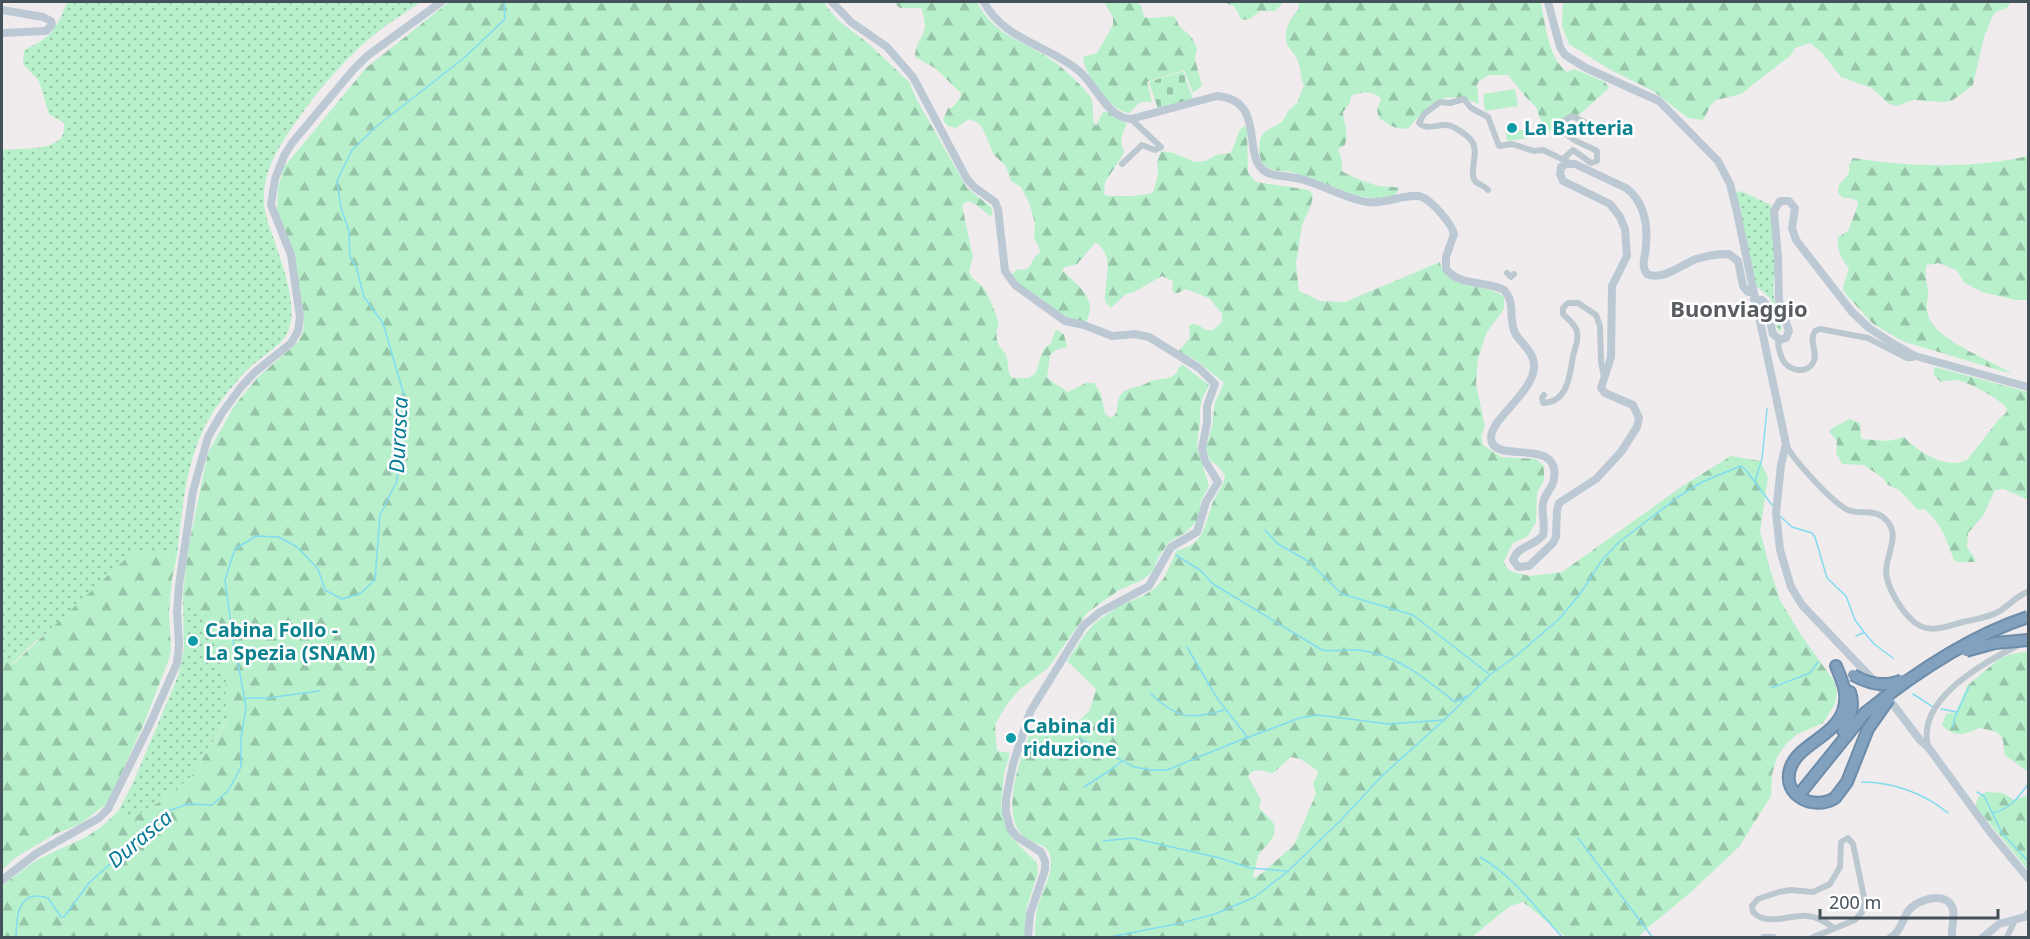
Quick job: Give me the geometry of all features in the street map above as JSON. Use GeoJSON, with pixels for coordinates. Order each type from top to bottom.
{"type":"FeatureCollection","features":[{"type":"Feature","properties":{"kind":"highway"},"geometry":{"type":"LineString","coordinates":[[1836,666],[1872,684],[1888,684],[1918,672],[1985,635],[2028,616]]}},
{"type":"Feature","properties":{"kind":"highway"},"geometry":{"type":"LineString","coordinates":[[1943,658],[1995,643],[2028,639]]}},
{"type":"Feature","properties":{"kind":"highway"},"geometry":{"type":"LineString","coordinates":[[1836,666],[1846,691],[1843,712],[1834,726],[1795,759],[1789,776],[1792,789],[1804,801],[1818,804],[1835,798],[1847,782],[1860,745],[1874,718],[1892,696],[1918,672]]}},
{"type":"Feature","properties":{"kind":"highway"},"geometry":{"type":"LineString","coordinates":[[1832,752],[1850,720],[1852,708],[1848,684],[1836,666]]}},
{"type":"Feature","properties":{"kind":"highway"},"geometry":{"type":"LineString","coordinates":[[1802,791],[1865,713],[1918,672]]}},
{"type":"Feature","properties":{"kind":"street"},"geometry":{"type":"LineString","coordinates":[[2,880],[36,853],[99,818],[108,809],[173,675],[179,645],[178,585],[193,491],[203,453],[214,425],[241,387],[254,373],[291,343],[298,331],[300,317],[291,255],[271,205],[272,191],[284,156],[292,143],[353,70],[375,50],[441,2]]}},
{"type":"Feature","properties":{"kind":"street"},"geometry":{"type":"LineString","coordinates":[[832,2],[843,15],[886,46],[913,76],[967,179],[995,202],[1000,216],[1005,270],[1015,285],[1065,321],[1084,325],[1112,336],[1135,334],[1149,337],[1199,368],[1215,384],[1207,406],[1207,423],[1202,448],[1205,460],[1218,482],[1206,502],[1197,532],[1171,547],[1149,586],[1100,612],[1083,626],[1038,697],[1023,728],[1008,783],[1006,812],[1010,828],[1017,837],[1041,852],[1045,861],[1045,870],[1030,914],[1028,938]]}},
{"type":"Feature","properties":{"kind":"street"},"geometry":{"type":"LineString","coordinates":[[984,2],[1007,29],[1072,65],[1087,78],[1110,109],[1121,117],[1131,119],[1217,96],[1230,99],[1238,104],[1248,116],[1256,161],[1263,171],[1276,176],[1302,179],[1367,202],[1392,201],[1411,196],[1421,197],[1449,222],[1454,234],[1446,256],[1446,269],[1453,276],[1464,280],[1504,290],[1511,300],[1515,332],[1534,360],[1528,385],[1491,435],[1492,443],[1498,448],[1508,452],[1536,453],[1549,460],[1554,469],[1553,484],[1543,503],[1543,535],[1536,542],[1515,554],[1513,560],[1518,567],[1529,566],[1553,543],[1556,537],[1559,503],[1584,488],[1613,463],[1637,427],[1639,418],[1630,403],[1604,393],[1601,388],[1611,357],[1612,285],[1627,256],[1625,229],[1620,217],[1610,204],[1563,181],[1560,174],[1560,168],[1573,150],[1591,163],[1597,161],[1597,151],[1567,136],[1562,129],[1562,122],[1572,116],[1588,124],[1588,128]]}},
{"type":"Feature","properties":{"kind":"street"},"geometry":{"type":"LineString","coordinates":[[1548,2],[1560,47],[1565,56],[1659,101],[1718,161],[1730,184],[1786,444],[1794,459],[1839,504],[1850,511],[1876,513],[1891,525],[1894,541],[1888,560],[1887,578],[1902,607],[1917,624],[1935,629],[1985,618],[2007,607],[2028,592]]}},
{"type":"Feature","properties":{"kind":"street"},"geometry":{"type":"LineString","coordinates":[[2,10],[43,17],[51,21],[52,25],[46,32],[2,33]]}},
{"type":"Feature","properties":{"kind":"street"},"geometry":{"type":"LineString","coordinates":[[1488,189],[1476,182],[1473,176],[1475,153],[1474,144],[1470,138],[1449,125],[1426,128],[1420,125],[1424,114],[1440,102],[1450,103],[1464,99],[1471,108],[1491,120],[1499,146],[1512,144],[1534,151],[1543,150],[1626,188],[1636,198],[1646,222],[1643,266],[1647,274],[1659,276],[1696,259],[1711,255],[1735,257],[1738,261],[1743,286],[1766,304],[1773,334],[1778,339],[1784,361],[1798,370],[1805,369],[1813,363],[1815,359],[1812,337],[1815,331],[1820,329],[1868,338],[1907,358],[1915,356]]}},
{"type":"Feature","properties":{"kind":"street"},"geometry":{"type":"LineString","coordinates":[[1122,164],[1142,145],[1157,150],[1161,147],[1131,119]]}},
{"type":"Feature","properties":{"kind":"street"},"geometry":{"type":"LineString","coordinates":[[1778,339],[1786,338],[1789,332],[1779,300],[1774,211],[1780,201],[1786,200],[1792,202],[1795,208],[1792,228],[1796,240],[1852,312],[1869,328],[1915,356],[2028,387]]}},
{"type":"Feature","properties":{"kind":"street"},"geometry":{"type":"LineString","coordinates":[[1544,395],[1543,403],[1550,402],[1566,389],[1569,381],[1578,336],[1573,323],[1563,314],[1563,308],[1568,303],[1578,303],[1596,315],[1600,326],[1601,362],[1604,377]]}},
{"type":"Feature","properties":{"kind":"street"},"geometry":{"type":"LineString","coordinates":[[1786,444],[1781,465],[1776,513],[1784,568],[1796,597],[1879,686],[1920,740],[1929,747],[1990,832],[2028,878]]}},
{"type":"Feature","properties":{"kind":"street"},"geometry":{"type":"LineString","coordinates":[[1929,747],[1926,732],[1928,722],[1949,691],[1987,662],[2028,639]]}},
{"type":"Feature","properties":{"kind":"street"},"geometry":{"type":"LineString","coordinates":[[1811,938],[1855,920],[1864,907],[1853,844],[1848,838],[1841,842],[1840,867],[1830,884],[1813,891],[1779,892],[1758,899],[1752,906],[1755,914],[1760,917],[1772,919],[1812,916],[1834,928]]}},
{"type":"Feature","properties":{"kind":"street"},"geometry":{"type":"LineString","coordinates":[[1890,938],[1897,932],[1910,909],[1920,902],[1942,898],[1952,906],[1954,911],[1952,938]]}},
{"type":"Feature","properties":{"kind":"street"},"geometry":{"type":"LineString","coordinates":[[1982,938],[1999,924],[2027,916]]}},
{"type":"Feature","properties":{"kind":"street"},"geometry":{"type":"LineString","coordinates":[[2007,937],[2015,920]]}},
{"type":"Feature","properties":{"kind":"street"},"geometry":{"type":"LineString","coordinates":[[1999,924],[2007,937]]}},
{"type":"Feature","properties":{"kind":"street"},"geometry":{"type":"LineString","coordinates":[[1764,938],[1773,938]]}},
{"type":"Feature","properties":{"kind":"green space"},"geometry":{"type":"Polygon","coordinates":[[[67,2],[421,2],[380,30],[338,68],[294,124],[272,162],[264,189],[264,204],[289,289],[291,317],[289,329],[276,347],[238,379],[217,406],[204,428],[188,474],[177,556],[157,551],[36,641],[12,664],[2,662],[2,150],[41,147],[59,140],[63,133],[64,123],[49,114],[39,81],[23,64],[24,50],[52,32],[67,2]]]}},
{"type":"Feature","properties":{"kind":"green space"},"geometry":{"type":"Polygon","coordinates":[[[449,2],[825,2],[839,21],[869,44],[909,82],[967,188],[991,207],[993,214],[990,216],[968,201],[962,205],[973,257],[969,272],[982,286],[994,309],[999,323],[997,341],[1006,355],[1012,378],[1028,378],[1035,374],[1042,353],[1051,343],[1055,331],[1058,330],[1064,335],[1067,347],[1056,350],[1050,355],[1047,378],[1068,392],[1086,383],[1094,383],[1101,394],[1105,414],[1112,418],[1117,412],[1119,399],[1123,392],[1153,380],[1170,377],[1183,365],[1209,385],[1200,409],[1197,446],[1209,486],[1201,501],[1198,520],[1185,533],[1169,542],[1149,575],[1119,590],[1087,613],[1048,668],[1019,690],[995,724],[997,751],[1010,753],[1004,774],[1001,806],[1006,812],[1007,829],[1012,838],[1037,863],[1038,872],[1026,910],[1025,937],[2,937],[2,887],[4,884],[38,860],[91,834],[118,811],[129,816],[138,815],[166,798],[190,778],[227,720],[226,681],[207,616],[183,593],[188,549],[208,453],[234,406],[258,377],[298,342],[303,332],[304,317],[297,270],[277,210],[278,188],[284,167],[366,68],[449,2]]]}},
{"type":"Feature","properties":{"kind":"green space"},"geometry":{"type":"Polygon","coordinates":[[[893,2],[977,2],[998,28],[1050,59],[1079,84],[1091,98],[1096,126],[1103,112],[1108,112],[1127,124],[1122,137],[1123,155],[1105,182],[1104,194],[1108,196],[1153,193],[1158,174],[1157,162],[1161,151],[1174,153],[1195,162],[1206,161],[1216,155],[1230,153],[1239,131],[1244,126],[1247,128],[1248,173],[1256,182],[1309,190],[1313,196],[1302,225],[1296,264],[1299,291],[1320,301],[1345,302],[1440,262],[1444,272],[1450,278],[1496,292],[1504,297],[1504,309],[1487,332],[1478,358],[1476,384],[1485,427],[1481,436],[1483,445],[1501,457],[1536,459],[1544,466],[1544,480],[1537,493],[1536,522],[1528,536],[1513,543],[1504,561],[1506,567],[1512,572],[1530,576],[1562,572],[1684,485],[1731,456],[1760,461],[1768,477],[1760,531],[1770,569],[1780,600],[1801,635],[1834,681],[1837,692],[1835,704],[1823,723],[1796,735],[1777,757],[1772,774],[1771,796],[1739,847],[1639,937],[1566,937],[1523,902],[1510,906],[1472,937],[1035,937],[1037,910],[1050,873],[1051,861],[1047,850],[1022,835],[1016,825],[1012,799],[1022,756],[1030,732],[1080,720],[1090,710],[1096,689],[1067,661],[1086,633],[1096,622],[1119,606],[1155,588],[1164,578],[1177,550],[1194,543],[1202,532],[1225,475],[1216,464],[1210,461],[1206,447],[1215,402],[1224,383],[1196,360],[1178,352],[1190,338],[1189,326],[1195,324],[1206,330],[1213,330],[1222,322],[1222,314],[1209,298],[1186,289],[1174,293],[1173,281],[1162,276],[1126,294],[1111,308],[1105,302],[1108,263],[1096,242],[1077,264],[1062,270],[1080,287],[1088,299],[1090,306],[1086,322],[1077,321],[1057,312],[1010,276],[1018,269],[1027,268],[1041,252],[1034,237],[1035,224],[1030,205],[1021,187],[1011,181],[1006,166],[994,155],[982,127],[969,119],[956,128],[948,126],[943,120],[948,108],[956,103],[961,93],[935,68],[915,57],[925,24],[921,8],[900,8],[893,2]],[[1291,757],[1273,773],[1257,770],[1248,776],[1261,800],[1259,808],[1271,820],[1275,828],[1272,838],[1258,856],[1254,878],[1294,845],[1316,794],[1313,783],[1318,773],[1317,770],[1300,759],[1291,757]]]}},
{"type":"Feature","properties":{"kind":"green space"},"geometry":{"type":"Polygon","coordinates":[[[1104,2],[1134,2],[1141,5],[1144,17],[1175,17],[1197,48],[1195,59],[1202,86],[1193,93],[1184,70],[1147,82],[1152,102],[1140,102],[1129,113],[1114,106],[1093,82],[1083,57],[1097,53],[1113,25],[1113,17],[1104,2]]]}},
{"type":"Feature","properties":{"kind":"green space"},"geometry":{"type":"Polygon","coordinates":[[[1222,2],[1284,2],[1275,11],[1260,11],[1250,19],[1242,20],[1234,6],[1222,2]]]}},
{"type":"Feature","properties":{"kind":"green space"},"geometry":{"type":"Polygon","coordinates":[[[1298,2],[1541,2],[1548,40],[1561,66],[1567,72],[1574,69],[1605,82],[1609,88],[1580,114],[1564,118],[1549,132],[1543,126],[1536,107],[1508,75],[1489,75],[1479,81],[1477,85],[1479,104],[1456,97],[1439,100],[1425,110],[1409,128],[1405,129],[1393,126],[1379,118],[1377,110],[1381,98],[1378,95],[1366,92],[1351,96],[1350,103],[1343,112],[1346,141],[1345,145],[1338,149],[1342,160],[1342,171],[1375,185],[1399,188],[1393,198],[1378,199],[1358,196],[1292,172],[1272,170],[1262,165],[1259,152],[1260,139],[1264,132],[1282,122],[1289,110],[1297,103],[1304,85],[1298,61],[1286,39],[1288,25],[1299,9],[1298,2]]]}},
{"type":"Feature","properties":{"kind":"green space"},"geometry":{"type":"Polygon","coordinates":[[[1563,2],[2011,2],[2006,9],[1999,10],[1993,15],[1984,37],[1973,85],[1953,100],[1945,102],[1913,100],[1897,106],[1889,104],[1872,88],[1841,77],[1822,53],[1810,43],[1795,48],[1791,55],[1741,94],[1716,100],[1703,120],[1688,118],[1653,91],[1609,69],[1569,44],[1562,26],[1563,2]]]}},
{"type":"Feature","properties":{"kind":"green space"},"geometry":{"type":"Polygon","coordinates":[[[1183,71],[1193,99],[1158,109],[1149,82],[1183,71]]]}},
{"type":"Feature","properties":{"kind":"green space"},"geometry":{"type":"Polygon","coordinates":[[[1515,89],[1518,106],[1485,111],[1483,94],[1515,89]]]}},
{"type":"Feature","properties":{"kind":"green space"},"geometry":{"type":"Polygon","coordinates":[[[1529,129],[1530,138],[1507,141],[1506,132],[1529,129]]]}},
{"type":"Feature","properties":{"kind":"green space"},"geometry":{"type":"Polygon","coordinates":[[[2028,156],[2028,300],[2016,300],[1982,292],[1965,283],[1956,270],[1939,263],[1927,265],[1925,272],[1928,293],[1927,311],[1931,322],[1950,340],[2012,374],[1902,341],[1872,323],[1844,292],[1849,268],[1840,254],[1838,237],[1848,231],[1858,205],[1857,201],[1843,198],[1838,193],[1839,185],[1849,173],[1849,165],[1853,158],[1918,165],[1963,165],[2028,156]]]}},
{"type":"Feature","properties":{"kind":"green space"},"geometry":{"type":"Polygon","coordinates":[[[1741,191],[1771,205],[1776,268],[1773,286],[1782,329],[1779,331],[1770,298],[1756,286],[1735,193],[1741,191]]]}},
{"type":"Feature","properties":{"kind":"green space"},"geometry":{"type":"Polygon","coordinates":[[[1935,367],[2028,392],[2028,500],[2004,489],[1995,490],[1983,516],[1968,533],[1967,548],[1975,558],[1975,562],[1954,560],[1943,532],[1930,514],[1924,509],[1918,510],[1899,490],[1888,485],[1883,478],[1864,465],[1842,464],[1836,453],[1837,441],[1829,432],[1849,419],[1860,423],[1861,439],[1888,441],[1904,437],[1933,458],[1950,463],[1967,460],[2007,409],[1992,396],[1968,384],[1956,380],[1941,382],[1933,374],[1935,367]]]}},
{"type":"Feature","properties":{"kind":"green space"},"geometry":{"type":"Polygon","coordinates":[[[157,551],[177,556],[169,612],[171,650],[145,721],[108,803],[80,824],[55,834],[15,858],[2,870],[2,662],[13,664],[132,553],[157,551]]]}},
{"type":"Feature","properties":{"kind":"green space"},"geometry":{"type":"Polygon","coordinates":[[[183,593],[207,615],[226,681],[227,719],[190,778],[166,798],[138,815],[129,816],[118,811],[133,783],[178,676],[184,649],[183,593]]]}},
{"type":"Feature","properties":{"kind":"green space"},"geometry":{"type":"Polygon","coordinates":[[[2028,651],[2028,772],[2005,755],[2002,737],[1997,733],[1979,728],[1964,734],[1955,734],[1942,725],[1946,714],[1956,712],[1967,686],[2000,658],[2028,651]]]}},
{"type":"Feature","properties":{"kind":"green space"},"geometry":{"type":"Polygon","coordinates":[[[1986,792],[2003,793],[2014,800],[2028,795],[2028,870],[1977,808],[1978,798],[1986,792]]]}},
{"type":"Feature","properties":{"kind":"waterway","name":"Durasca"},"geometry":{"type":"LineString","coordinates":[[16,938],[18,913],[30,897],[48,898],[61,917],[64,917],[89,883],[120,855],[141,830],[165,812],[188,804],[212,805],[228,791],[241,767],[241,738],[246,708],[234,647],[225,580],[235,549],[256,536],[279,537],[297,547],[318,569],[325,590],[342,599],[361,593],[375,580],[380,515],[397,481],[404,395],[383,323],[364,297],[356,266],[350,257],[349,231],[341,208],[337,181],[352,150],[377,126],[464,58],[505,19],[504,4],[506,2]]}},
{"type":"Feature","properties":{"kind":"waterway"},"geometry":{"type":"LineString","coordinates":[[1755,481],[1762,459],[1767,409]]}},
{"type":"Feature","properties":{"kind":"waterway"},"geometry":{"type":"LineString","coordinates":[[1110,937],[1215,914],[1255,897],[1287,872],[1341,820],[1382,776],[1490,675],[1558,620],[1580,594],[1602,560],[1618,543],[1678,497],[1702,482],[1741,466],[1772,505]]}},
{"type":"Feature","properties":{"kind":"waterway"},"geometry":{"type":"LineString","coordinates":[[1780,516],[1792,527],[1812,533],[1827,578],[1846,596],[1855,620],[1864,632],[1874,644],[1893,658]]}},
{"type":"Feature","properties":{"kind":"waterway"},"geometry":{"type":"LineString","coordinates":[[1265,530],[1278,544],[1308,561],[1342,594],[1413,615],[1489,674]]}},
{"type":"Feature","properties":{"kind":"waterway"},"geometry":{"type":"LineString","coordinates":[[1176,555],[1200,570],[1213,584],[1322,650],[1360,650],[1378,654],[1413,670],[1455,702],[1467,696]]}},
{"type":"Feature","properties":{"kind":"waterway"},"geometry":{"type":"LineString","coordinates":[[1856,636],[1863,633]]}},
{"type":"Feature","properties":{"kind":"waterway"},"geometry":{"type":"LineString","coordinates":[[1187,647],[1217,698],[1248,738]]}},
{"type":"Feature","properties":{"kind":"waterway"},"geometry":{"type":"LineString","coordinates":[[1771,688],[1810,673],[1818,662]]}},
{"type":"Feature","properties":{"kind":"waterway"},"geometry":{"type":"LineString","coordinates":[[1953,727],[1955,717],[1969,687]]}},
{"type":"Feature","properties":{"kind":"waterway"},"geometry":{"type":"LineString","coordinates":[[244,699],[271,698],[319,691]]}},
{"type":"Feature","properties":{"kind":"waterway"},"geometry":{"type":"LineString","coordinates":[[1151,694],[1177,713],[1185,715],[1202,715],[1224,710]]}},
{"type":"Feature","properties":{"kind":"waterway"},"geometry":{"type":"LineString","coordinates":[[1913,694],[1933,707]]}},
{"type":"Feature","properties":{"kind":"waterway"},"geometry":{"type":"LineString","coordinates":[[1941,709],[1957,712]]}},
{"type":"Feature","properties":{"kind":"waterway"},"geometry":{"type":"LineString","coordinates":[[1081,739],[1134,767],[1167,770],[1300,718],[1318,715],[1389,724],[1443,720]]}},
{"type":"Feature","properties":{"kind":"waterway"},"geometry":{"type":"LineString","coordinates":[[1084,787],[1121,762]]}},
{"type":"Feature","properties":{"kind":"waterway"},"geometry":{"type":"LineString","coordinates":[[1862,782],[1885,784],[1907,790],[1929,800],[1948,813]]}},
{"type":"Feature","properties":{"kind":"waterway"},"geometry":{"type":"LineString","coordinates":[[1992,813],[2008,806],[2028,784]]}},
{"type":"Feature","properties":{"kind":"waterway"},"geometry":{"type":"LineString","coordinates":[[1977,792],[1984,796],[2002,833],[2028,861]]}},
{"type":"Feature","properties":{"kind":"waterway"},"geometry":{"type":"LineString","coordinates":[[1103,841],[1132,838],[1220,858],[1250,868],[1286,871]]}},
{"type":"Feature","properties":{"kind":"waterway"},"geometry":{"type":"LineString","coordinates":[[1578,838],[1653,938]]}},
{"type":"Feature","properties":{"kind":"waterway"},"geometry":{"type":"LineString","coordinates":[[1480,857],[1515,884],[1563,938]]}},
{"type":"Feature","properties":{"kind":"place","name":"La Batteria"},"geometry":{"type":"Point","coordinates":[1512,128]}},
{"type":"Feature","properties":{"kind":"place","name":"Cabina Follo - La Spezia (SNAM)"},"geometry":{"type":"Point","coordinates":[193,641]}},
{"type":"Feature","properties":{"kind":"place","name":"Cabina di riduzione"},"geometry":{"type":"Point","coordinates":[1011,738]}},
{"type":"Feature","properties":{"kind":"district","name":"Buonviaggio"},"geometry":{"type":"Point","coordinates":[1739,309]}}]}
